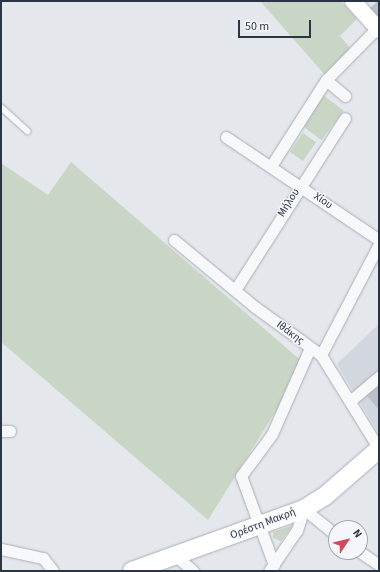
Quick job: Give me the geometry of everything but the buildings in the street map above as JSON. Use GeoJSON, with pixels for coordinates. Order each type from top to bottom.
{"type":"FeatureCollection","features":[{"type":"Feature","properties":{"kind":"main road"},"geometry":{"type":"LineString","coordinates":[[356,2],[378,29]]}},
{"type":"Feature","properties":{"kind":"main road","name":"Ορέστη Μακρή"},"geometry":{"type":"LineString","coordinates":[[132,571],[304,509],[325,496],[379,449]]}},
{"type":"Feature","properties":{"kind":"street"},"geometry":{"type":"LineString","coordinates":[[271,166],[326,80],[378,29]]}},
{"type":"Feature","properties":{"kind":"street"},"geometry":{"type":"LineString","coordinates":[[326,80],[345,96]]}},
{"type":"Feature","properties":{"kind":"street","name":"Μήλου"},"geometry":{"type":"LineString","coordinates":[[234,290],[300,186],[346,118]]}},
{"type":"Feature","properties":{"kind":"street","name":"Χίου"},"geometry":{"type":"LineString","coordinates":[[226,137],[379,240]]}},
{"type":"Feature","properties":{"kind":"street","name":"Ιθάκης"},"geometry":{"type":"LineString","coordinates":[[174,240],[234,290],[321,355],[379,449]]}},
{"type":"Feature","properties":{"kind":"street"},"geometry":{"type":"LineString","coordinates":[[321,355],[379,244]]}},
{"type":"Feature","properties":{"kind":"street"},"geometry":{"type":"LineString","coordinates":[[271,568],[260,526],[241,476],[272,434],[310,348]]}},
{"type":"Feature","properties":{"kind":"street"},"geometry":{"type":"LineString","coordinates":[[350,401],[379,377]]}},
{"type":"Feature","properties":{"kind":"street"},"geometry":{"type":"LineString","coordinates":[[271,568],[297,530],[304,509],[328,528]]}},
{"type":"Feature","properties":{"kind":"street"},"geometry":{"type":"LineString","coordinates":[[1,549],[43,558],[53,571]]}},
{"type":"Feature","properties":{"kind":"street"},"geometry":{"type":"LineString","coordinates":[[176,556],[193,571]]}},
{"type":"Feature","properties":{"kind":"street"},"geometry":{"type":"LineString","coordinates":[[368,557],[379,565]]}},
{"type":"Feature","properties":{"kind":"lane"},"geometry":{"type":"LineString","coordinates":[[1,107],[28,131]]}},
{"type":"Feature","properties":{"kind":"shaded area"},"geometry":{"type":"Polygon","coordinates":[[[379,324],[379,434],[337,364],[379,324]]]}},
{"type":"Feature","properties":{"kind":"green space"},"geometry":{"type":"Polygon","coordinates":[[[260,1],[341,1],[357,19],[340,36],[351,49],[325,75],[260,1]]]}},
{"type":"Feature","properties":{"kind":"green space"},"geometry":{"type":"Polygon","coordinates":[[[323,95],[344,111],[321,140],[301,125],[323,95]]]}},
{"type":"Feature","properties":{"kind":"green space"},"geometry":{"type":"Polygon","coordinates":[[[303,133],[316,142],[303,161],[290,152],[303,133]]]}},
{"type":"Feature","properties":{"kind":"green space"},"geometry":{"type":"Polygon","coordinates":[[[71,162],[305,364],[208,520],[1,342],[1,163],[48,195],[71,162]]]}},
{"type":"Feature","properties":{"kind":"green space"},"geometry":{"type":"Polygon","coordinates":[[[293,525],[281,541],[273,538],[273,532],[293,525]]]}}]}
